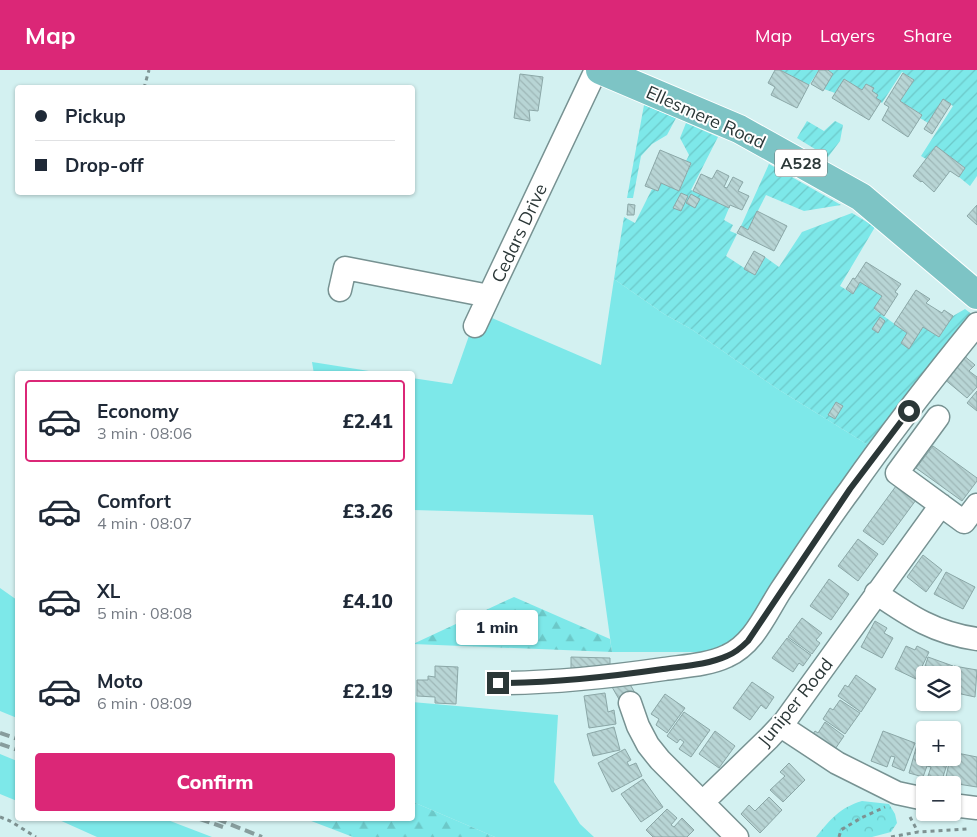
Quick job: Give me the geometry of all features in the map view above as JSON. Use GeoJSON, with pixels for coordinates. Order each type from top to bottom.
{"type":"FeatureCollection","features":[{"type":"Feature","properties":{"kind":"main road","name":"Ellesmere Road"},"geometry":{"type":"LineString","coordinates":[[598,70],[739,129],[861,197],[977,295]]}},
{"type":"Feature","properties":{"kind":"street","name":"Cedars Drive"},"geometry":{"type":"LineString","coordinates":[[340,290],[347,258],[489,296],[598,70]]}},
{"type":"Feature","properties":{"kind":"street"},"geometry":{"type":"LineString","coordinates":[[475,326],[489,296]]}},
{"type":"Feature","properties":{"kind":"street"},"geometry":{"type":"LineString","coordinates":[[498,683],[561,682],[621,675],[707,663],[739,650],[760,625],[778,594],[850,489],[977,324]]}},
{"type":"Feature","properties":{"kind":"street"},"geometry":{"type":"LineString","coordinates":[[938,417],[897,473],[940,505],[971,514]]}},
{"type":"Feature","properties":{"kind":"street","name":"Juniper Road"},"geometry":{"type":"LineString","coordinates":[[703,802],[781,726],[940,505]]}},
{"type":"Feature","properties":{"kind":"street"},"geometry":{"type":"LineString","coordinates":[[876,594],[924,624],[959,636],[977,639]]}},
{"type":"Feature","properties":{"kind":"street"},"geometry":{"type":"LineString","coordinates":[[630,703],[638,726],[648,745],[660,760],[737,837]]}},
{"type":"Feature","properties":{"kind":"street"},"geometry":{"type":"LineString","coordinates":[[781,726],[837,763],[897,792],[916,797]]}},
{"type":"Feature","properties":{"kind":"street"},"geometry":{"type":"LineString","coordinates":[[961,806],[977,808]]}},
{"type":"Feature","properties":{"kind":"path"},"geometry":{"type":"LineString","coordinates":[[145,85],[149,70]]}},
{"type":"Feature","properties":{"kind":"path"},"geometry":{"type":"LineString","coordinates":[[839,837],[842,830],[889,804]]}},
{"type":"Feature","properties":{"kind":"path"},"geometry":{"type":"LineString","coordinates":[[0,817],[36,837]]}},
{"type":"Feature","properties":{"kind":"path"},"geometry":{"type":"LineString","coordinates":[[891,837],[918,832],[967,829]]}},
{"type":"Feature","properties":{"kind":"green space"},"geometry":{"type":"Polygon","coordinates":[[[780,70],[819,70],[809,85],[780,70]]]}},
{"type":"Feature","properties":{"kind":"green space"},"geometry":{"type":"Polygon","coordinates":[[[828,70],[977,70],[977,176],[970,186],[959,177],[965,168],[936,146],[926,159],[921,156],[953,106],[943,99],[928,123],[920,118],[921,114],[900,101],[914,80],[902,72],[882,103],[876,98],[872,91],[873,88],[866,84],[862,90],[844,79],[835,93],[824,89],[833,74],[828,70]]]}},
{"type":"Feature","properties":{"kind":"green space"},"geometry":{"type":"Polygon","coordinates":[[[644,105],[676,118],[667,135],[652,144],[641,156],[633,198],[627,198],[644,105]]]}},
{"type":"Feature","properties":{"kind":"green space"},"geometry":{"type":"Polygon","coordinates":[[[807,121],[824,131],[835,121],[843,125],[840,141],[828,157],[797,138],[807,121]]]}},
{"type":"Feature","properties":{"kind":"green space"},"geometry":{"type":"Polygon","coordinates":[[[686,123],[718,137],[691,190],[729,208],[724,220],[733,225],[730,231],[737,234],[726,256],[755,275],[765,257],[779,267],[802,232],[852,213],[875,227],[840,286],[853,294],[860,282],[882,296],[874,309],[907,333],[901,343],[909,348],[923,327],[939,337],[953,316],[965,309],[973,315],[873,448],[776,388],[691,329],[664,314],[614,279],[624,217],[635,223],[652,189],[658,191],[661,183],[679,191],[691,164],[686,161],[689,155],[680,138],[686,123]]]}},
{"type":"Feature","properties":{"kind":"green space"},"geometry":{"type":"Polygon","coordinates":[[[769,164],[841,205],[804,211],[766,195],[748,230],[741,226],[769,164]]]}},
{"type":"Feature","properties":{"kind":"green space"},"geometry":{"type":"Polygon","coordinates":[[[614,279],[664,314],[691,329],[776,388],[873,448],[741,637],[707,652],[612,652],[593,515],[415,510],[415,378],[452,384],[471,330],[484,334],[492,318],[601,365],[614,279]]]}},
{"type":"Feature","properties":{"kind":"green space"},"geometry":{"type":"Polygon","coordinates":[[[312,362],[369,371],[314,371],[312,362]]]}},
{"type":"Feature","properties":{"kind":"green space"},"geometry":{"type":"Polygon","coordinates":[[[0,588],[15,599],[15,717],[0,711],[0,588]]]}},
{"type":"Feature","properties":{"kind":"green space"},"geometry":{"type":"Polygon","coordinates":[[[514,597],[610,639],[612,652],[415,644],[514,597]]]}},
{"type":"Feature","properties":{"kind":"green space"},"geometry":{"type":"Polygon","coordinates":[[[415,702],[558,715],[554,782],[580,824],[594,837],[495,837],[415,803],[415,702]]]}},
{"type":"Feature","properties":{"kind":"green space"},"geometry":{"type":"Polygon","coordinates":[[[0,754],[15,760],[15,800],[0,794],[0,754]]]}},
{"type":"Feature","properties":{"kind":"green space"},"geometry":{"type":"Polygon","coordinates":[[[862,801],[889,804],[895,814],[897,823],[891,832],[872,837],[816,837],[841,811],[862,801]]]}},
{"type":"Feature","properties":{"kind":"green space"},"geometry":{"type":"Polygon","coordinates":[[[415,803],[495,837],[353,837],[311,821],[415,821],[415,803]]]}},
{"type":"Feature","properties":{"kind":"green space"},"geometry":{"type":"Polygon","coordinates":[[[61,821],[170,821],[212,837],[97,837],[61,821]]]}},
{"type":"Feature","properties":{"kind":"building"},"geometry":{"type":"Polygon","coordinates":[[[775,70],[780,70],[809,85],[797,108],[771,95],[775,87],[768,83],[775,70]]]}},
{"type":"Feature","properties":{"kind":"building"},"geometry":{"type":"Polygon","coordinates":[[[819,70],[828,70],[833,74],[823,91],[811,84],[819,70]]]}},
{"type":"Feature","properties":{"kind":"building"},"geometry":{"type":"Polygon","coordinates":[[[903,73],[914,80],[900,101],[922,115],[908,137],[882,120],[889,107],[884,104],[903,73]]]}},
{"type":"Feature","properties":{"kind":"building"},"geometry":{"type":"Polygon","coordinates":[[[520,74],[543,77],[538,111],[529,110],[530,121],[514,118],[520,74]]]}},
{"type":"Feature","properties":{"kind":"building"},"geometry":{"type":"Polygon","coordinates":[[[844,79],[862,90],[866,84],[874,88],[872,91],[878,95],[876,98],[881,101],[869,120],[832,98],[844,79]]]}},
{"type":"Feature","properties":{"kind":"building"},"geometry":{"type":"Polygon","coordinates":[[[943,99],[951,104],[932,134],[924,129],[943,99]]]}},
{"type":"Feature","properties":{"kind":"building"},"geometry":{"type":"Polygon","coordinates":[[[936,146],[965,168],[959,177],[950,171],[934,192],[913,176],[936,146]]]}},
{"type":"Feature","properties":{"kind":"building"},"geometry":{"type":"Polygon","coordinates":[[[660,150],[691,163],[679,191],[661,183],[658,191],[645,186],[660,150]]]}},
{"type":"Feature","properties":{"kind":"building"},"geometry":{"type":"Polygon","coordinates":[[[717,170],[729,176],[724,187],[727,188],[733,177],[743,182],[738,191],[749,196],[742,210],[730,205],[729,208],[693,191],[701,174],[712,179],[717,170]]]}},
{"type":"Feature","properties":{"kind":"building"},"geometry":{"type":"Polygon","coordinates":[[[681,193],[688,196],[681,211],[673,208],[681,193]]]}},
{"type":"Feature","properties":{"kind":"building"},"geometry":{"type":"Polygon","coordinates":[[[691,194],[700,199],[695,208],[686,203],[691,194]]]}},
{"type":"Feature","properties":{"kind":"building"},"geometry":{"type":"Polygon","coordinates":[[[628,204],[635,205],[634,215],[627,215],[628,204]]]}},
{"type":"Feature","properties":{"kind":"building"},"geometry":{"type":"Polygon","coordinates":[[[977,205],[977,225],[967,216],[977,205]]]}},
{"type":"Feature","properties":{"kind":"building"},"geometry":{"type":"Polygon","coordinates":[[[757,211],[787,226],[774,251],[737,233],[741,226],[748,230],[757,211]]]}},
{"type":"Feature","properties":{"kind":"building"},"geometry":{"type":"Polygon","coordinates":[[[754,251],[765,257],[755,275],[744,269],[754,251]]]}},
{"type":"Feature","properties":{"kind":"building"},"geometry":{"type":"Polygon","coordinates":[[[866,262],[901,284],[895,292],[898,294],[884,316],[874,308],[882,296],[860,282],[853,294],[846,289],[866,262]]]}},
{"type":"Feature","properties":{"kind":"building"},"geometry":{"type":"Polygon","coordinates":[[[916,290],[930,299],[926,303],[942,313],[944,310],[953,316],[939,337],[923,327],[909,349],[901,343],[907,333],[894,324],[916,290]]]}},
{"type":"Feature","properties":{"kind":"building"},"geometry":{"type":"Polygon","coordinates":[[[880,317],[885,321],[878,333],[872,329],[880,317]]]}},
{"type":"Feature","properties":{"kind":"building"},"geometry":{"type":"Polygon","coordinates":[[[962,354],[975,365],[969,371],[977,377],[977,387],[967,398],[943,378],[962,354]]]}},
{"type":"Feature","properties":{"kind":"building"},"geometry":{"type":"Polygon","coordinates":[[[977,391],[977,411],[967,403],[977,391]]]}},
{"type":"Feature","properties":{"kind":"building"},"geometry":{"type":"Polygon","coordinates":[[[836,402],[843,406],[835,419],[828,415],[836,402]]]}},
{"type":"Feature","properties":{"kind":"building"},"geometry":{"type":"Polygon","coordinates":[[[933,446],[977,478],[977,481],[962,501],[916,468],[933,446]]]}},
{"type":"Feature","properties":{"kind":"building"},"geometry":{"type":"Polygon","coordinates":[[[896,486],[916,500],[883,545],[863,531],[896,486]]]}},
{"type":"Feature","properties":{"kind":"building"},"geometry":{"type":"Polygon","coordinates":[[[858,539],[878,554],[858,581],[838,566],[858,539]]]}},
{"type":"Feature","properties":{"kind":"building"},"geometry":{"type":"Polygon","coordinates":[[[923,555],[942,570],[926,592],[907,577],[923,555]]]}},
{"type":"Feature","properties":{"kind":"building"},"geometry":{"type":"Polygon","coordinates":[[[946,572],[975,587],[963,609],[934,594],[946,572]]]}},
{"type":"Feature","properties":{"kind":"building"},"geometry":{"type":"Polygon","coordinates":[[[829,579],[849,594],[831,620],[810,606],[829,579]]]}},
{"type":"Feature","properties":{"kind":"building"},"geometry":{"type":"Polygon","coordinates":[[[802,618],[822,633],[816,640],[820,643],[812,654],[788,637],[802,618]]]}},
{"type":"Feature","properties":{"kind":"building"},"geometry":{"type":"Polygon","coordinates":[[[875,621],[887,628],[884,633],[893,638],[882,658],[861,647],[875,621]]]}},
{"type":"Feature","properties":{"kind":"building"},"geometry":{"type":"Polygon","coordinates":[[[787,638],[811,655],[803,666],[799,663],[793,672],[772,658],[787,638]]]}},
{"type":"Feature","properties":{"kind":"building"},"geometry":{"type":"Polygon","coordinates":[[[906,646],[915,650],[917,646],[929,652],[922,666],[916,666],[916,679],[895,669],[906,646]]]}},
{"type":"Feature","properties":{"kind":"building"},"geometry":{"type":"Polygon","coordinates":[[[571,657],[610,658],[610,672],[571,671],[571,657]]]}},
{"type":"Feature","properties":{"kind":"building"},"geometry":{"type":"Polygon","coordinates":[[[928,657],[953,666],[925,666],[928,657]]]}},
{"type":"Feature","properties":{"kind":"building"},"geometry":{"type":"Polygon","coordinates":[[[435,666],[458,667],[456,704],[435,703],[435,697],[417,696],[417,680],[428,680],[428,676],[435,677],[435,666]]]}},
{"type":"Feature","properties":{"kind":"building"},"geometry":{"type":"Polygon","coordinates":[[[961,667],[977,670],[975,697],[961,694],[961,667]]]}},
{"type":"Feature","properties":{"kind":"building"},"geometry":{"type":"Polygon","coordinates":[[[856,675],[876,689],[861,712],[838,696],[845,685],[848,687],[856,675]]]}},
{"type":"Feature","properties":{"kind":"building"},"geometry":{"type":"Polygon","coordinates":[[[627,679],[635,693],[620,701],[612,687],[627,679]]]}},
{"type":"Feature","properties":{"kind":"building"},"geometry":{"type":"Polygon","coordinates":[[[752,682],[774,697],[766,709],[761,705],[750,720],[733,708],[752,682]]]}},
{"type":"Feature","properties":{"kind":"building"},"geometry":{"type":"Polygon","coordinates":[[[605,693],[608,712],[614,710],[616,724],[589,728],[584,696],[605,693]]]}},
{"type":"Feature","properties":{"kind":"building"},"geometry":{"type":"Polygon","coordinates":[[[665,694],[685,708],[667,733],[656,725],[659,719],[651,714],[665,694]]]}},
{"type":"Feature","properties":{"kind":"building"},"geometry":{"type":"Polygon","coordinates":[[[840,700],[860,713],[845,734],[823,719],[830,708],[833,710],[840,700]]]}},
{"type":"Feature","properties":{"kind":"building"},"geometry":{"type":"Polygon","coordinates":[[[684,712],[710,730],[691,757],[679,749],[684,742],[680,739],[677,743],[667,736],[684,712]]]}},
{"type":"Feature","properties":{"kind":"building"},"geometry":{"type":"Polygon","coordinates":[[[825,722],[844,736],[831,755],[809,740],[815,731],[818,733],[825,722]]]}},
{"type":"Feature","properties":{"kind":"building"},"geometry":{"type":"Polygon","coordinates":[[[614,727],[620,750],[593,756],[587,734],[614,727]]]}},
{"type":"Feature","properties":{"kind":"building"},"geometry":{"type":"Polygon","coordinates":[[[715,731],[735,746],[719,768],[699,754],[715,731]]]}},
{"type":"Feature","properties":{"kind":"building"},"geometry":{"type":"Polygon","coordinates":[[[883,731],[915,743],[904,771],[892,766],[895,757],[891,756],[887,767],[871,761],[883,731]]]}},
{"type":"Feature","properties":{"kind":"building"},"geometry":{"type":"Polygon","coordinates":[[[916,748],[916,766],[927,766],[923,776],[909,773],[916,748]]]}},
{"type":"Feature","properties":{"kind":"building"},"geometry":{"type":"Polygon","coordinates":[[[625,749],[631,760],[627,762],[629,766],[636,763],[642,776],[612,792],[598,763],[625,749]]]}},
{"type":"Feature","properties":{"kind":"building"},"geometry":{"type":"Polygon","coordinates":[[[961,754],[977,757],[977,787],[961,784],[961,776],[946,776],[948,766],[961,766],[961,754]]]}},
{"type":"Feature","properties":{"kind":"building"},"geometry":{"type":"Polygon","coordinates":[[[789,763],[805,780],[783,802],[770,790],[785,776],[780,772],[789,763]]]}},
{"type":"Feature","properties":{"kind":"building"},"geometry":{"type":"Polygon","coordinates":[[[927,766],[946,766],[943,776],[928,776],[931,767],[927,766]]]}},
{"type":"Feature","properties":{"kind":"building"},"geometry":{"type":"Polygon","coordinates":[[[643,779],[663,807],[641,822],[621,794],[643,779]]]}},
{"type":"Feature","properties":{"kind":"building"},"geometry":{"type":"Polygon","coordinates":[[[769,797],[782,810],[760,833],[741,814],[749,805],[755,811],[769,797]]]}},
{"type":"Feature","properties":{"kind":"building"},"geometry":{"type":"Polygon","coordinates":[[[667,809],[677,818],[671,825],[674,827],[682,818],[694,830],[687,837],[653,837],[646,830],[667,809]]]}},
{"type":"Feature","properties":{"kind":"railway"},"geometry":{"type":"LineString","coordinates":[[0,733],[15,738]]}},
{"type":"Feature","properties":{"kind":"railway"},"geometry":{"type":"LineString","coordinates":[[0,744],[15,749]]}},
{"type":"Feature","properties":{"kind":"railway"},"geometry":{"type":"LineString","coordinates":[[206,821],[223,827]]}},
{"type":"Feature","properties":{"kind":"railway"},"geometry":{"type":"LineString","coordinates":[[222,821],[262,837]]}},
{"type":"Feature","properties":{"kind":"route"},"geometry":{"type":"LineString","coordinates":[[498,683],[571,681],[621,675],[707,663],[739,650],[748,641],[850,489],[909,411]]}}]}
